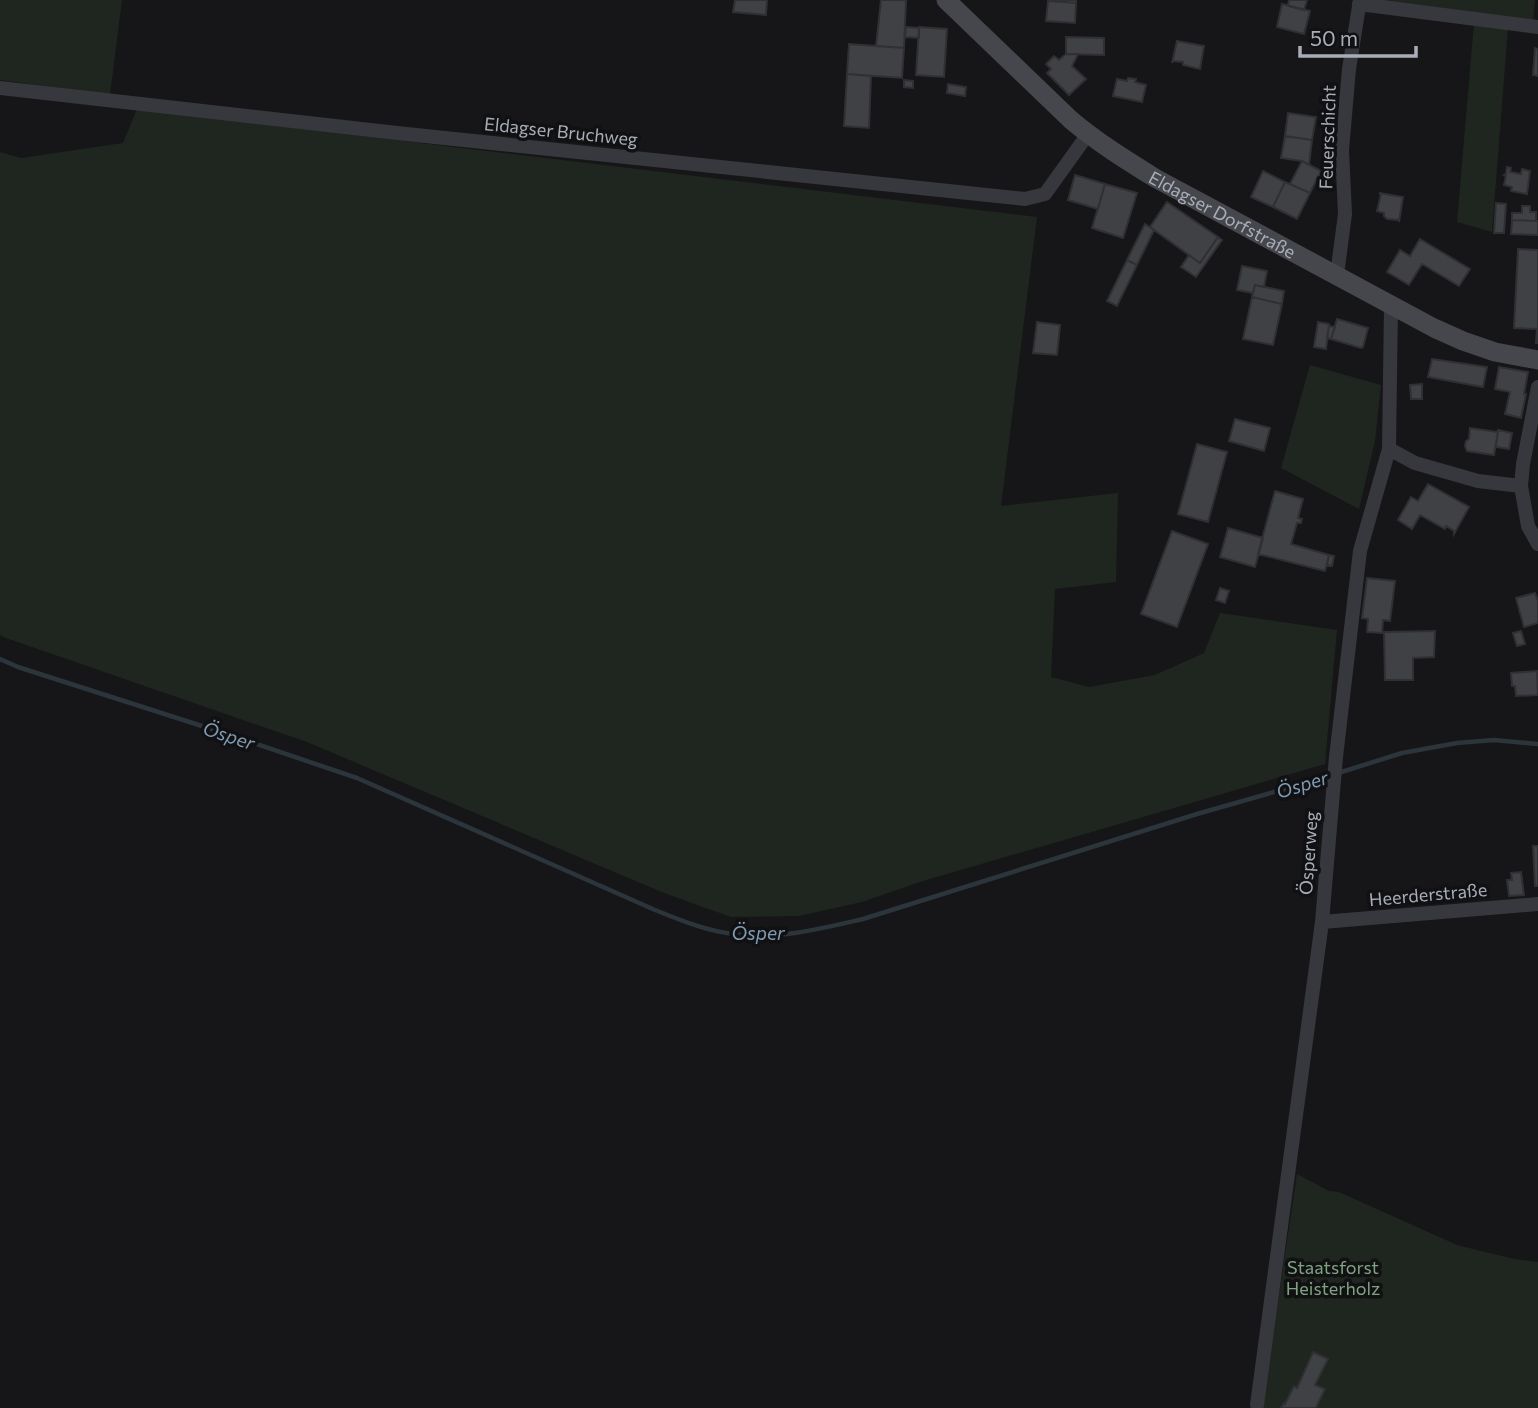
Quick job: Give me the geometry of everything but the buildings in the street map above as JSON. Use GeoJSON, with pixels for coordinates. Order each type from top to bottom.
{"type":"FeatureCollection","features":[{"type":"Feature","properties":{"kind":"street","name":"Eldagser Dorfstraße"},"geometry":{"type":"LineString","coordinates":[[946,0],[1043,95],[1088,134],[1155,178],[1391,306],[1462,341],[1506,355],[1538,360]]}},
{"type":"Feature","properties":{"kind":"street"},"geometry":{"type":"LineString","coordinates":[[1359,2],[1538,27]]}},
{"type":"Feature","properties":{"kind":"street","name":"Feuerschicht"},"geometry":{"type":"LineString","coordinates":[[1337,275],[1345,214],[1342,150],[1349,69],[1359,2]]}},
{"type":"Feature","properties":{"kind":"street","name":"Eldagser Bruchweg"},"geometry":{"type":"LineString","coordinates":[[0,88],[1025,199],[1045,194],[1088,134]]}},
{"type":"Feature","properties":{"kind":"street","name":"Ösperweg"},"geometry":{"type":"LineString","coordinates":[[1256,1405],[1322,922],[1335,757],[1360,551],[1389,449],[1391,306]]}},
{"type":"Feature","properties":{"kind":"street"},"geometry":{"type":"LineString","coordinates":[[1538,387],[1521,486],[1528,526],[1538,544]]}},
{"type":"Feature","properties":{"kind":"street"},"geometry":{"type":"LineString","coordinates":[[1389,449],[1415,463],[1478,481],[1521,486]]}},
{"type":"Feature","properties":{"kind":"street","name":"Heerderstraße"},"geometry":{"type":"LineString","coordinates":[[1322,922],[1538,904]]}},
{"type":"Feature","properties":{"kind":"green space"},"geometry":{"type":"Polygon","coordinates":[[[0,0],[122,0],[110,95],[0,80],[0,0]]]}},
{"type":"Feature","properties":{"kind":"green space"},"geometry":{"type":"Polygon","coordinates":[[[1376,0],[1535,0],[1533,22],[1376,0]]]}},
{"type":"Feature","properties":{"kind":"green space"},"geometry":{"type":"Polygon","coordinates":[[[1474,23],[1508,28],[1492,232],[1457,222],[1474,23]]]}},
{"type":"Feature","properties":{"kind":"green space"},"geometry":{"type":"Polygon","coordinates":[[[137,109],[1037,217],[1001,506],[1118,493],[1116,582],[1055,589],[1051,677],[1089,687],[1155,675],[1204,653],[1220,613],[1337,630],[1325,764],[923,881],[862,902],[799,916],[731,917],[664,893],[307,742],[0,635],[0,152],[21,158],[123,143],[137,109]]]}},
{"type":"Feature","properties":{"kind":"green space"},"geometry":{"type":"Polygon","coordinates":[[[1310,365],[1381,385],[1375,441],[1359,509],[1281,468],[1310,365]]]}},
{"type":"Feature","properties":{"kind":"green space","name":"Staatsforst Heisterholz"},"geometry":{"type":"Polygon","coordinates":[[[1297,1174],[1329,1191],[1339,1192],[1457,1245],[1538,1262],[1538,1408],[1262,1408],[1297,1174]]]}},
{"type":"Feature","properties":{"kind":"waterway","name":"Ösper"},"geometry":{"type":"LineString","coordinates":[[0,659],[357,778],[655,910],[703,928],[723,933],[766,936],[863,919],[1402,753],[1457,743],[1494,740],[1538,744]]}}]}
